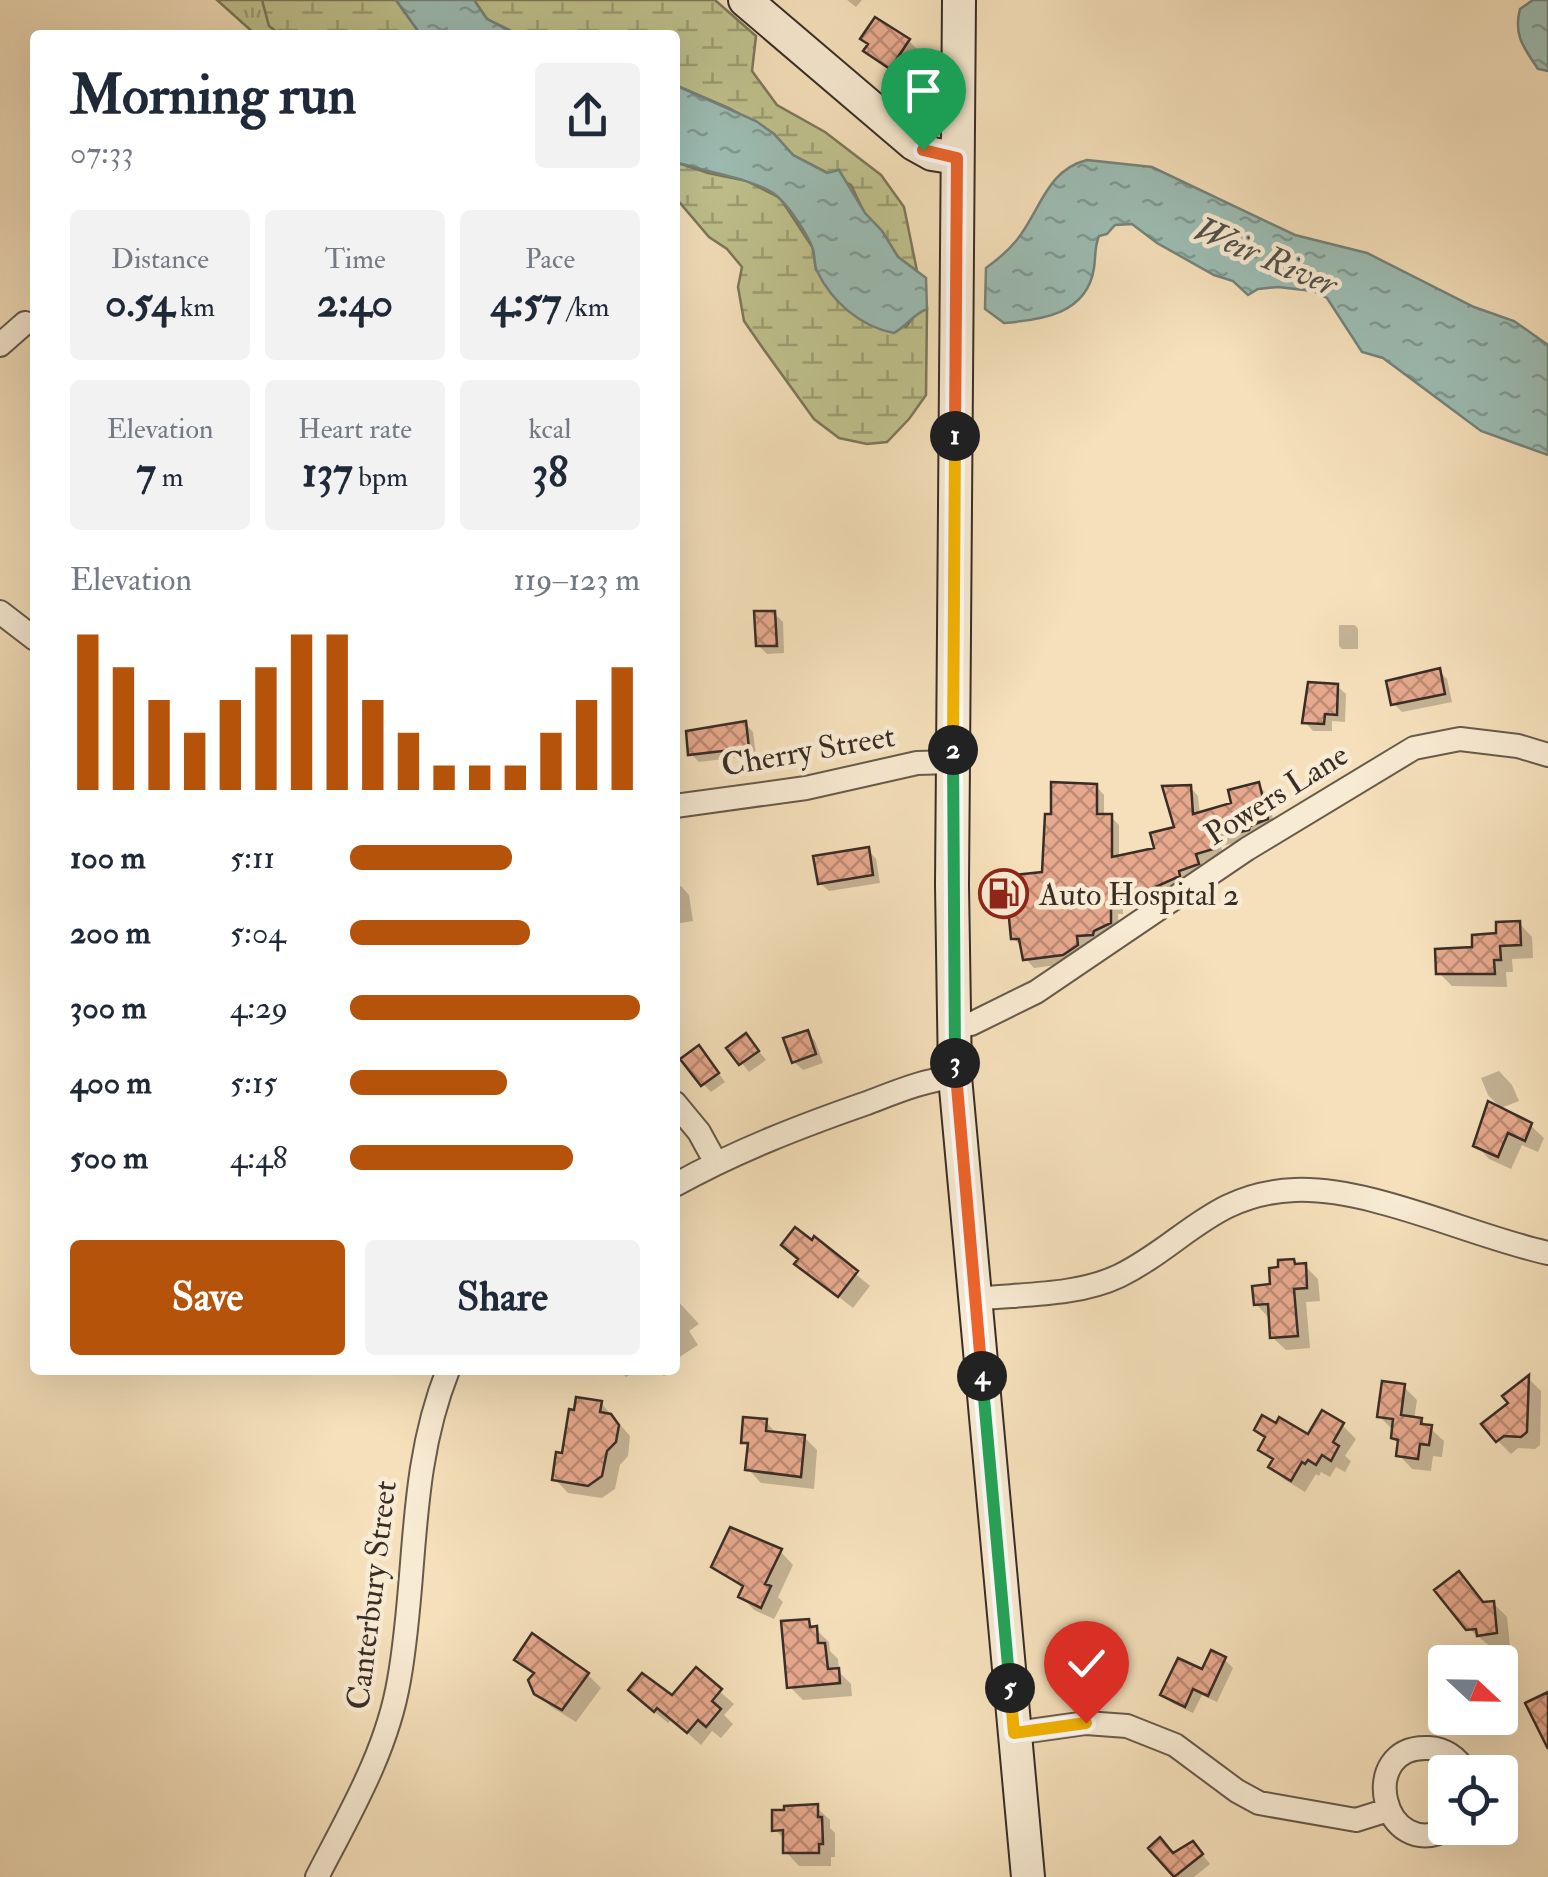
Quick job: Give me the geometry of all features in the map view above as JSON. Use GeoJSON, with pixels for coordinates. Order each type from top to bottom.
{"type":"FeatureCollection","features":[{"type":"Feature","properties":{"kind":"main road"},"geometry":{"type":"LineString","coordinates":[[745,0],[914,144],[932,154],[957,158]]}},
{"type":"Feature","properties":{"kind":"main road"},"geometry":{"type":"LineString","coordinates":[[958,0],[952,762],[955,1077],[1028,1877]]}},
{"type":"Feature","properties":{"kind":"street"},"geometry":{"type":"LineString","coordinates":[[0,346],[25,324]]}},
{"type":"Feature","properties":{"kind":"street"},"geometry":{"type":"LineString","coordinates":[[0,612],[30,635]]}},
{"type":"Feature","properties":{"kind":"street","name":"Powers Lane"},"geometry":{"type":"LineString","coordinates":[[954,1027],[971,1024],[1036,992],[1247,849],[1398,756],[1429,743],[1460,739],[1518,746],[1548,755]]}},
{"type":"Feature","properties":{"kind":"street","name":"Cherry Street"},"geometry":{"type":"LineString","coordinates":[[680,805],[806,788],[917,764],[952,762]]}},
{"type":"Feature","properties":{"kind":"street"},"geometry":{"type":"LineString","coordinates":[[680,1182],[716,1163],[874,1100],[928,1081],[955,1077]]}},
{"type":"Feature","properties":{"kind":"street"},"geometry":{"type":"LineString","coordinates":[[680,1109],[699,1132],[716,1163]]}},
{"type":"Feature","properties":{"kind":"street"},"geometry":{"type":"LineString","coordinates":[[975,1299],[1097,1284],[1131,1269],[1216,1211],[1246,1198],[1294,1190],[1344,1194],[1548,1253]]}},
{"type":"Feature","properties":{"kind":"street","name":"Canterbury Street"},"geometry":{"type":"LineString","coordinates":[[317,1877],[373,1768],[392,1715],[405,1632],[419,1476],[446,1375]]}},
{"type":"Feature","properties":{"kind":"street"},"geometry":{"type":"LineString","coordinates":[[1014,1733],[1086,1723],[1127,1726],[1174,1745],[1237,1791],[1259,1802],[1356,1820],[1388,1810]]}},
{"type":"Feature","properties":{"kind":"street"},"geometry":{"type":"LineString","coordinates":[[1428,1834],[1417,1834],[1395,1821],[1384,1798],[1386,1774],[1392,1764],[1412,1750],[1424,1747],[1451,1755]]}},
{"type":"Feature","properties":{"kind":"green space"},"geometry":{"type":"Polygon","coordinates":[[[217,0],[396,0],[417,30],[250,30],[217,0]]]}},
{"type":"Feature","properties":{"kind":"green space"},"geometry":{"type":"Polygon","coordinates":[[[262,0],[396,0],[417,30],[274,30],[269,26],[262,0]]]}},
{"type":"Feature","properties":{"kind":"green space"},"geometry":{"type":"Polygon","coordinates":[[[474,0],[715,0],[756,36],[752,71],[777,105],[825,132],[881,175],[904,207],[917,271],[898,257],[882,231],[865,214],[851,185],[793,155],[774,134],[729,108],[680,87],[680,30],[509,30],[487,19],[474,0]]]}},
{"type":"Feature","properties":{"kind":"green space"},"geometry":{"type":"Polygon","coordinates":[[[680,164],[747,181],[780,198],[813,248],[816,270],[906,327],[917,312],[927,309],[926,395],[887,442],[867,444],[839,438],[814,419],[744,321],[738,287],[742,267],[727,249],[709,237],[680,203],[680,164]]]}},
{"type":"Feature","properties":{"kind":"water"},"geometry":{"type":"Polygon","coordinates":[[[396,0],[474,0],[487,19],[509,30],[417,30],[396,0]]]}},
{"type":"Feature","properties":{"kind":"water"},"geometry":{"type":"Polygon","coordinates":[[[1533,0],[1548,0],[1548,71],[1538,69],[1519,34],[1520,9],[1533,0]]]}},
{"type":"Feature","properties":{"kind":"water"},"geometry":{"type":"Polygon","coordinates":[[[680,87],[756,121],[793,155],[827,173],[839,170],[898,257],[926,278],[927,309],[894,333],[859,319],[839,303],[823,282],[813,249],[793,214],[778,197],[744,180],[680,163],[680,87]]]}},
{"type":"Feature","properties":{"kind":"water","name":"Weir River"},"geometry":{"type":"Polygon","coordinates":[[[1087,160],[1152,167],[1295,235],[1367,253],[1474,307],[1514,321],[1548,345],[1548,455],[1481,431],[1383,358],[1362,352],[1327,298],[1313,291],[1278,287],[1258,289],[1248,295],[1233,281],[1214,275],[1157,243],[1132,224],[1115,225],[1099,236],[1090,283],[1072,305],[1033,320],[1004,323],[985,309],[986,268],[1016,241],[1053,182],[1073,165],[1087,160]]]}},
{"type":"Feature","properties":{"kind":"building"},"geometry":{"type":"Polygon","coordinates":[[[875,17],[910,39],[890,69],[863,51],[868,44],[860,39],[875,17]]]}},
{"type":"Feature","properties":{"kind":"building"},"geometry":{"type":"Polygon","coordinates":[[[754,611],[775,611],[777,646],[756,646],[754,611]]]}},
{"type":"Feature","properties":{"kind":"building"},"geometry":{"type":"Polygon","coordinates":[[[1440,668],[1445,694],[1391,705],[1386,681],[1440,668]]]}},
{"type":"Feature","properties":{"kind":"building"},"geometry":{"type":"Polygon","coordinates":[[[1308,682],[1338,684],[1337,715],[1325,714],[1324,724],[1302,723],[1308,682]]]}},
{"type":"Feature","properties":{"kind":"building"},"geometry":{"type":"Polygon","coordinates":[[[746,721],[749,748],[688,755],[686,731],[746,721]]]}},
{"type":"Feature","properties":{"kind":"building"},"geometry":{"type":"Polygon","coordinates":[[[1051,782],[1097,784],[1097,814],[1112,814],[1112,857],[1154,848],[1150,833],[1174,827],[1162,786],[1191,785],[1193,814],[1231,803],[1228,790],[1259,782],[1268,819],[1249,830],[1214,838],[1217,848],[1196,854],[1199,864],[1179,871],[1180,876],[1153,888],[1154,892],[1116,901],[1116,906],[1111,906],[1111,923],[1093,935],[1077,936],[1078,945],[1063,955],[1023,960],[1019,939],[1011,939],[1005,876],[1042,872],[1045,814],[1051,814],[1051,782]]]}},
{"type":"Feature","properties":{"kind":"building"},"geometry":{"type":"Polygon","coordinates":[[[869,847],[873,875],[818,884],[813,856],[869,847]]]}},
{"type":"Feature","properties":{"kind":"building"},"geometry":{"type":"Polygon","coordinates":[[[1520,921],[1521,945],[1500,946],[1501,960],[1494,960],[1495,974],[1436,974],[1435,949],[1472,947],[1472,935],[1496,933],[1496,922],[1520,921]]]}},
{"type":"Feature","properties":{"kind":"building"},"geometry":{"type":"Polygon","coordinates":[[[808,1030],[816,1054],[792,1063],[783,1038],[808,1030]]]}},
{"type":"Feature","properties":{"kind":"building"},"geometry":{"type":"Polygon","coordinates":[[[746,1033],[759,1051],[739,1065],[726,1048],[746,1033]]]}},
{"type":"Feature","properties":{"kind":"building"},"geometry":{"type":"Polygon","coordinates":[[[699,1045],[719,1073],[701,1086],[680,1059],[699,1045]]]}},
{"type":"Feature","properties":{"kind":"building"},"geometry":{"type":"Polygon","coordinates":[[[1488,1101],[1532,1123],[1525,1141],[1508,1133],[1498,1157],[1473,1146],[1488,1101]]]}},
{"type":"Feature","properties":{"kind":"building"},"geometry":{"type":"Polygon","coordinates":[[[795,1227],[812,1240],[814,1236],[858,1271],[838,1297],[794,1264],[798,1259],[781,1245],[795,1227]]]}},
{"type":"Feature","properties":{"kind":"building"},"geometry":{"type":"Polygon","coordinates":[[[1294,1259],[1295,1264],[1306,1263],[1307,1288],[1294,1289],[1298,1336],[1270,1338],[1268,1304],[1254,1305],[1252,1286],[1270,1284],[1269,1268],[1278,1267],[1278,1260],[1294,1259]]]}},
{"type":"Feature","properties":{"kind":"building"},"geometry":{"type":"Polygon","coordinates":[[[1529,1375],[1527,1432],[1521,1437],[1504,1436],[1496,1442],[1481,1424],[1508,1403],[1502,1396],[1529,1375]]]}},
{"type":"Feature","properties":{"kind":"building"},"geometry":{"type":"Polygon","coordinates":[[[1382,1381],[1405,1384],[1401,1415],[1422,1418],[1421,1424],[1432,1425],[1429,1445],[1420,1444],[1418,1459],[1396,1456],[1398,1440],[1391,1438],[1393,1419],[1377,1417],[1382,1381]]]}},
{"type":"Feature","properties":{"kind":"building"},"geometry":{"type":"Polygon","coordinates":[[[576,1397],[602,1401],[600,1412],[611,1414],[619,1425],[616,1442],[607,1451],[602,1476],[588,1486],[552,1480],[556,1452],[562,1453],[569,1409],[574,1410],[576,1397]]]}},
{"type":"Feature","properties":{"kind":"building"},"geometry":{"type":"Polygon","coordinates":[[[1322,1410],[1344,1423],[1333,1442],[1339,1446],[1331,1461],[1322,1455],[1316,1465],[1308,1460],[1302,1462],[1291,1481],[1268,1467],[1273,1459],[1258,1450],[1265,1437],[1254,1430],[1262,1415],[1276,1423],[1279,1417],[1308,1434],[1322,1410]]]}},
{"type":"Feature","properties":{"kind":"building"},"geometry":{"type":"Polygon","coordinates":[[[743,1417],[767,1419],[766,1431],[805,1435],[801,1477],[745,1470],[748,1443],[741,1443],[743,1417]]]}},
{"type":"Feature","properties":{"kind":"building"},"geometry":{"type":"Polygon","coordinates":[[[730,1527],[782,1549],[765,1584],[771,1586],[761,1608],[738,1597],[743,1586],[711,1567],[730,1527]]]}},
{"type":"Feature","properties":{"kind":"building"},"geometry":{"type":"Polygon","coordinates":[[[1459,1571],[1483,1602],[1494,1601],[1497,1633],[1477,1636],[1476,1629],[1466,1630],[1434,1590],[1459,1571]]]}},
{"type":"Feature","properties":{"kind":"building"},"geometry":{"type":"Polygon","coordinates":[[[809,1619],[810,1627],[817,1626],[818,1643],[825,1643],[828,1669],[839,1668],[840,1683],[787,1688],[781,1621],[809,1619]]]}},
{"type":"Feature","properties":{"kind":"building"},"geometry":{"type":"Polygon","coordinates":[[[532,1633],[589,1673],[562,1710],[534,1694],[528,1680],[534,1673],[514,1660],[532,1633]]]}},
{"type":"Feature","properties":{"kind":"building"},"geometry":{"type":"Polygon","coordinates":[[[1211,1650],[1226,1657],[1208,1696],[1193,1689],[1185,1707],[1160,1695],[1178,1658],[1202,1669],[1211,1650]]]}},
{"type":"Feature","properties":{"kind":"building"},"geometry":{"type":"Polygon","coordinates":[[[696,1667],[722,1689],[712,1701],[721,1709],[706,1727],[698,1720],[687,1733],[628,1690],[642,1673],[672,1695],[696,1667]]]}},
{"type":"Feature","properties":{"kind":"building"},"geometry":{"type":"Polygon","coordinates":[[[1548,1692],[1548,1749],[1525,1703],[1548,1692]]]}},
{"type":"Feature","properties":{"kind":"building"},"geometry":{"type":"Polygon","coordinates":[[[818,1804],[823,1844],[819,1844],[819,1853],[783,1853],[783,1830],[772,1831],[772,1810],[818,1804]]]}},
{"type":"Feature","properties":{"kind":"building"},"geometry":{"type":"Polygon","coordinates":[[[1160,1837],[1173,1853],[1193,1841],[1203,1854],[1174,1877],[1148,1848],[1160,1837]]]}},
{"type":"Feature","properties":{"kind":"place","name":"Auto Hospital 2"},"geometry":{"type":"Point","coordinates":[1004,894]}},
{"type":"Feature","properties":{"kind":"route"},"geometry":{"type":"LineString","coordinates":[[923,150],[957,158],[952,884],[955,1077],[1014,1733],[1086,1723]]}}]}
